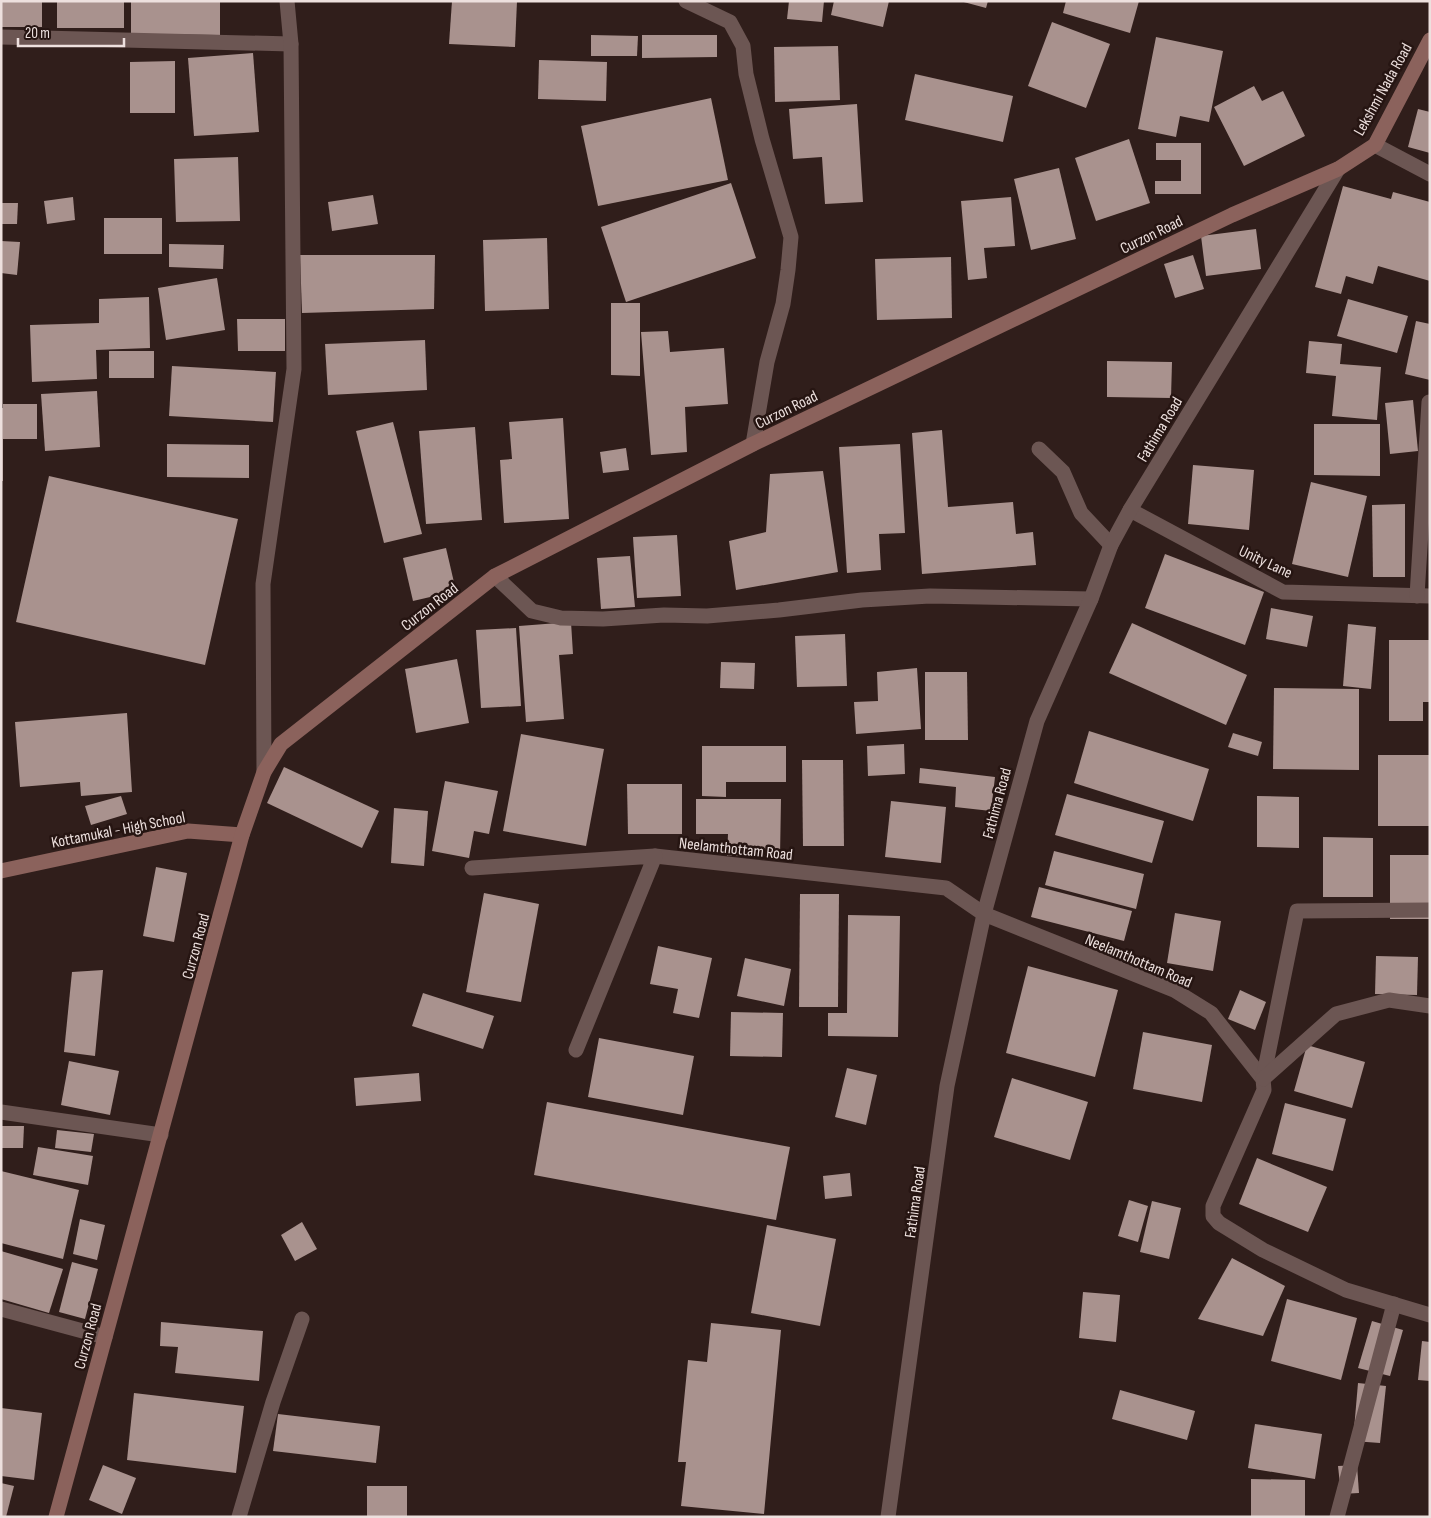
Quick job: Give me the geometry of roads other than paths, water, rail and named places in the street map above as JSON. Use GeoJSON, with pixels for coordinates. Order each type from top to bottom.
{"type":"FeatureCollection","features":[{"type":"Feature","properties":{"kind":"main road","name":"Lekshmi Nada Road"},"geometry":{"type":"LineString","coordinates":[[1338,170],[1374,145],[1430,40]]}},
{"type":"Feature","properties":{"kind":"main road","name":"Curzon Road"},"geometry":{"type":"LineString","coordinates":[[56,1517],[242,835],[264,772],[281,744],[495,576],[753,444],[1232,215],[1338,170]]}},
{"type":"Feature","properties":{"kind":"main road","name":"Kottamukal - High School"},"geometry":{"type":"LineString","coordinates":[[1,871],[188,831],[242,835]]}},
{"type":"Feature","properties":{"kind":"street"},"geometry":{"type":"LineString","coordinates":[[264,772],[263,584],[294,370],[291,44],[287,1]]}},
{"type":"Feature","properties":{"kind":"street"},"geometry":{"type":"LineString","coordinates":[[686,1],[730,22],[743,46],[746,74],[762,139],[791,237],[783,304],[767,362],[753,444]]}},
{"type":"Feature","properties":{"kind":"street"},"geometry":{"type":"LineString","coordinates":[[1,37],[291,44]]}},
{"type":"Feature","properties":{"kind":"street"},"geometry":{"type":"LineString","coordinates":[[1374,145],[1430,174]]}},
{"type":"Feature","properties":{"kind":"street","name":"Fathima Road"},"geometry":{"type":"LineString","coordinates":[[888,1517],[947,1086],[984,914],[1037,721],[1091,599],[1111,545],[1130,510],[1338,170]]}},
{"type":"Feature","properties":{"kind":"street"},"geometry":{"type":"LineString","coordinates":[[1423,596],[1429,402]]}},
{"type":"Feature","properties":{"kind":"street"},"geometry":{"type":"LineString","coordinates":[[1038,449],[1063,472],[1081,513],[1111,545]]}},
{"type":"Feature","properties":{"kind":"street","name":"Unity Lane"},"geometry":{"type":"LineString","coordinates":[[1130,510],[1283,592],[1423,596]]}},
{"type":"Feature","properties":{"kind":"street"},"geometry":{"type":"LineString","coordinates":[[495,576],[532,611],[561,618],[603,619],[664,615],[706,616],[862,600],[930,596],[1091,599]]}},
{"type":"Feature","properties":{"kind":"street"},"geometry":{"type":"LineString","coordinates":[[576,1050],[655,856]]}},
{"type":"Feature","properties":{"kind":"street","name":"Neelamthottam Road"},"geometry":{"type":"LineString","coordinates":[[472,868],[655,856],[946,888],[984,914],[1174,990],[1211,1014],[1263,1079]]}},
{"type":"Feature","properties":{"kind":"street"},"geometry":{"type":"LineString","coordinates":[[1430,910],[1297,910],[1263,1079],[1264,1090],[1213,1206],[1213,1216],[1219,1224],[1263,1250],[1346,1290],[1430,1315]]}},
{"type":"Feature","properties":{"kind":"street"},"geometry":{"type":"LineString","coordinates":[[1263,1079],[1336,1014],[1388,1000],[1430,1006]]}},
{"type":"Feature","properties":{"kind":"street"},"geometry":{"type":"LineString","coordinates":[[1,1112],[161,1135]]}},
{"type":"Feature","properties":{"kind":"street"},"geometry":{"type":"LineString","coordinates":[[1337,1517],[1394,1304]]}},
{"type":"Feature","properties":{"kind":"street"},"geometry":{"type":"LineString","coordinates":[[1,1309],[106,1337]]}},
{"type":"Feature","properties":{"kind":"street"},"geometry":{"type":"LineString","coordinates":[[239,1517],[273,1402],[302,1319]]}}]}
